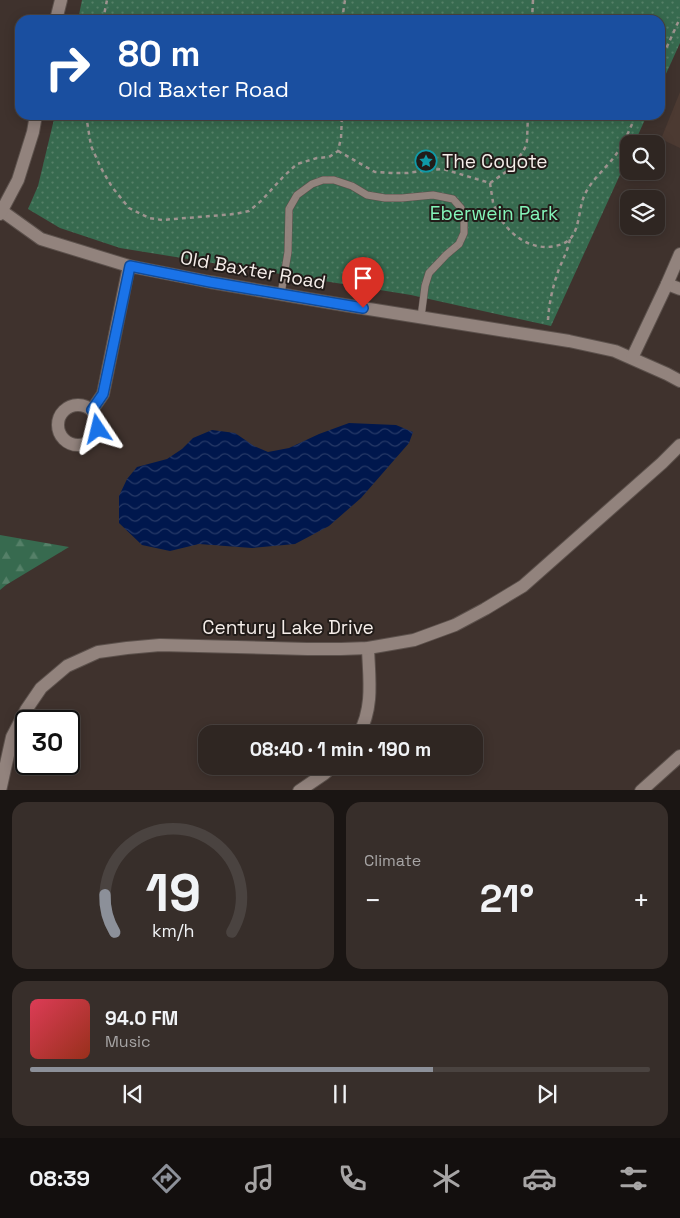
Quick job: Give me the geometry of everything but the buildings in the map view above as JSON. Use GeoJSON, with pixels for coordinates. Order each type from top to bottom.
{"type":"FeatureCollection","features":[{"type":"Feature","properties":{"kind":"street"},"geometry":{"type":"LineString","coordinates":[[57,15],[60,0]]}},
{"type":"Feature","properties":{"kind":"street"},"geometry":{"type":"LineString","coordinates":[[1,212],[18,180],[35,120]]}},
{"type":"Feature","properties":{"kind":"street","name":"Old Baxter Road"},"geometry":{"type":"LineString","coordinates":[[1,212],[41,239],[130,266],[281,294],[569,341],[615,351],[680,381]]}},
{"type":"Feature","properties":{"kind":"street"},"geometry":{"type":"LineString","coordinates":[[632,358],[680,254]]}},
{"type":"Feature","properties":{"kind":"street"},"geometry":{"type":"LineString","coordinates":[[92,410],[103,394],[130,266]]}},
{"type":"Feature","properties":{"kind":"street"},"geometry":{"type":"LineString","coordinates":[[667,284],[680,289]]}},
{"type":"Feature","properties":{"kind":"street","name":"Century Lake Drive"},"geometry":{"type":"LineString","coordinates":[[0,790],[12,737],[26,710],[41,688],[67,666],[98,652],[160,645],[307,649],[368,648],[414,640],[455,625],[523,586],[662,464],[680,444]]}},
{"type":"Feature","properties":{"kind":"street"},"geometry":{"type":"LineString","coordinates":[[364,725],[370,700],[368,648]]}},
{"type":"Feature","properties":{"kind":"street"},"geometry":{"type":"LineString","coordinates":[[641,790],[680,756]]}},
{"type":"Feature","properties":{"kind":"street"},"geometry":{"type":"LineString","coordinates":[[299,790],[322,775]]}},
{"type":"Feature","properties":{"kind":"lane"},"geometry":{"type":"LineString","coordinates":[[281,294],[288,252],[289,209],[297,195],[312,184],[323,180],[334,180],[352,186],[368,195],[385,198],[433,195],[453,200],[461,208],[464,220],[464,233],[459,244],[429,273],[425,286],[421,317]]}},
{"type":"Feature","properties":{"kind":"path"},"geometry":{"type":"LineString","coordinates":[[104,15],[108,0]]}},
{"type":"Feature","properties":{"kind":"path"},"geometry":{"type":"LineString","coordinates":[[343,15],[345,0]]}},
{"type":"Feature","properties":{"kind":"path"},"geometry":{"type":"LineString","coordinates":[[532,15],[533,0]]}},
{"type":"Feature","properties":{"kind":"path"},"geometry":{"type":"LineString","coordinates":[[665,51],[680,18]]}},
{"type":"Feature","properties":{"kind":"path"},"geometry":{"type":"LineString","coordinates":[[87,120],[91,146],[112,187],[129,208],[149,218],[162,220],[235,214],[249,210],[261,201],[283,176],[297,164],[330,156],[338,151],[342,120]]}},
{"type":"Feature","properties":{"kind":"path"},"geometry":{"type":"LineString","coordinates":[[338,151],[375,172],[408,174],[443,169],[490,183],[513,168],[525,148],[528,120]]}},
{"type":"Feature","properties":{"kind":"path"},"geometry":{"type":"LineString","coordinates":[[548,320],[548,307],[555,281],[570,239],[576,228],[583,199],[617,153],[634,120]]}},
{"type":"Feature","properties":{"kind":"path"},"geometry":{"type":"LineString","coordinates":[[490,183],[496,210],[503,224],[513,234],[528,244],[538,247],[551,247],[562,244],[570,239]]}},
{"type":"Feature","properties":{"kind":"shaded area"},"geometry":{"type":"Polygon","coordinates":[[[680,92],[680,148],[665,141],[665,135],[663,135],[680,92]]]}},
{"type":"Feature","properties":{"kind":"green space"},"geometry":{"type":"Polygon","coordinates":[[[82,0],[680,0],[680,43],[665,76],[665,15],[79,15],[82,0]]]}},
{"type":"Feature","properties":{"kind":"green space","name":"Eberwein Park"},"geometry":{"type":"Polygon","coordinates":[[[54,120],[645,120],[638,135],[620,135],[620,175],[551,326],[411,295],[120,248],[60,228],[28,209],[38,186],[54,120]]]}},
{"type":"Feature","properties":{"kind":"green space"},"geometry":{"type":"Polygon","coordinates":[[[0,535],[69,547],[0,590],[0,535]]]}},
{"type":"Feature","properties":{"kind":"water"},"geometry":{"type":"Polygon","coordinates":[[[349,423],[396,425],[413,432],[409,443],[361,498],[329,526],[295,544],[252,548],[199,544],[170,551],[142,545],[119,523],[119,496],[127,479],[137,467],[167,459],[182,449],[193,438],[212,430],[235,433],[254,446],[268,452],[289,448],[349,423]]]}},
{"type":"Feature","properties":{"kind":"place","name":"The Coyote"},"geometry":{"type":"Point","coordinates":[426,161]}},
{"type":"Feature","properties":{"kind":"route"},"geometry":{"type":"LineString","coordinates":[[98,429],[96,415],[92,410],[103,394],[130,266],[210,282],[363,308]]}}]}
